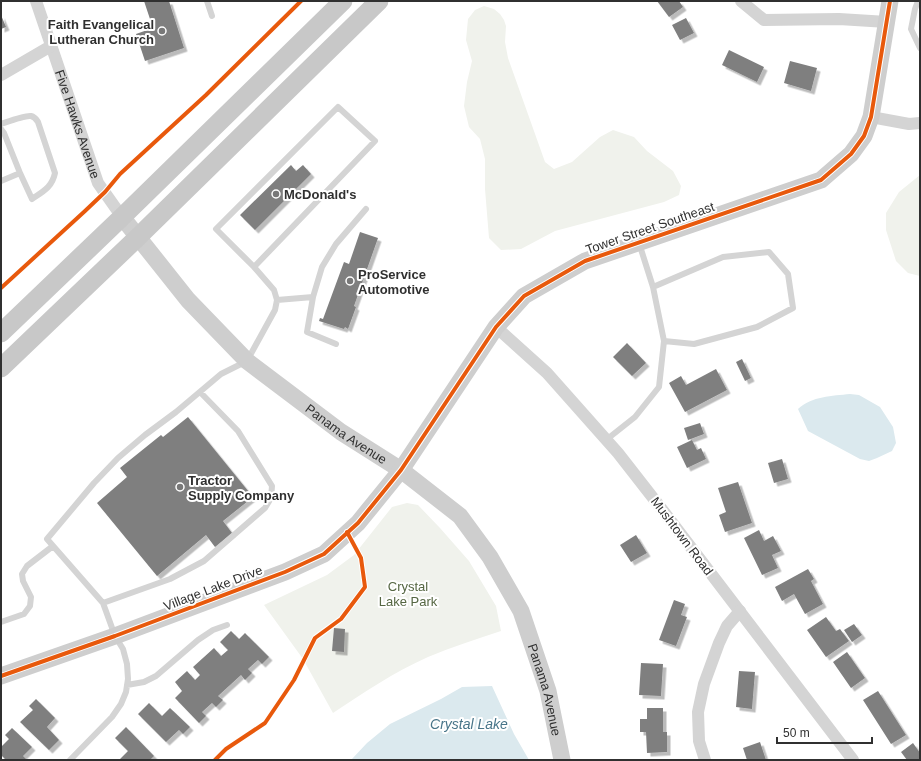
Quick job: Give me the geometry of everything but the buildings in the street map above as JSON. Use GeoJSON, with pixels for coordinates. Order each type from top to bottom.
{"type":"FeatureCollection","features":[{"type":"Feature","properties":{"kind":"main road"},"geometry":{"type":"LineString","coordinates":[[1,333],[343,1]]}},
{"type":"Feature","properties":{"kind":"main road"},"geometry":{"type":"LineString","coordinates":[[1,368],[138,237],[379,1]]}},
{"type":"Feature","properties":{"kind":"street","name":"Five Hawks Avenue"},"geometry":{"type":"LineString","coordinates":[[36,1],[98,183],[138,237]]}},
{"type":"Feature","properties":{"kind":"street"},"geometry":{"type":"LineString","coordinates":[[741,1],[764,20],[840,19],[887,22]]}},
{"type":"Feature","properties":{"kind":"street","name":"Tower Street Southeast"},"geometry":{"type":"LineString","coordinates":[[401,470],[496,327],[524,296],[585,261],[821,180],[852,154],[864,136],[871,117],[890,1]]}},
{"type":"Feature","properties":{"kind":"street"},"geometry":{"type":"LineString","coordinates":[[1,75],[51,46]]}},
{"type":"Feature","properties":{"kind":"street"},"geometry":{"type":"LineString","coordinates":[[871,117],[909,124],[920,123]]}},
{"type":"Feature","properties":{"kind":"street","name":"Panama Avenue"},"geometry":{"type":"LineString","coordinates":[[138,237],[188,300],[247,361],[341,432],[401,470],[460,516],[490,557],[521,611],[548,691],[562,760]]}},
{"type":"Feature","properties":{"kind":"street","name":"Mushtown Road"},"geometry":{"type":"LineString","coordinates":[[496,327],[547,372],[606,440],[664,512],[852,760]]}},
{"type":"Feature","properties":{"kind":"street","name":"Village Lake Drive"},"geometry":{"type":"LineString","coordinates":[[1,676],[114,636],[285,572],[324,554],[358,523],[401,470]]}},
{"type":"Feature","properties":{"kind":"street"},"geometry":{"type":"LineString","coordinates":[[705,760],[699,742],[698,712],[704,684],[718,643],[727,626],[740,611]]}},
{"type":"Feature","properties":{"kind":"lane"},"geometry":{"type":"LineString","coordinates":[[207,1],[212,16]]}},
{"type":"Feature","properties":{"kind":"lane"},"geometry":{"type":"LineString","coordinates":[[918,1],[915,9],[912,29],[920,48]]}},
{"type":"Feature","properties":{"kind":"lane"},"geometry":{"type":"LineString","coordinates":[[70,760],[112,717],[121,704],[126,692],[128,664],[123,649],[114,636],[103,603],[47,539],[94,483],[118,458],[221,374],[247,361],[275,310],[277,300],[274,290],[254,267],[216,229],[338,107],[375,142],[254,267]]}},
{"type":"Feature","properties":{"kind":"lane"},"geometry":{"type":"LineString","coordinates":[[1,124],[30,115],[38,122],[55,173],[53,181],[49,187],[32,199],[1,129]]}},
{"type":"Feature","properties":{"kind":"lane"},"geometry":{"type":"LineString","coordinates":[[1,181],[20,173]]}},
{"type":"Feature","properties":{"kind":"lane"},"geometry":{"type":"LineString","coordinates":[[336,344],[307,332],[313,297],[322,266],[336,244],[366,209]]}},
{"type":"Feature","properties":{"kind":"lane"},"geometry":{"type":"LineString","coordinates":[[606,440],[635,417],[659,387],[664,341],[653,287],[639,243]]}},
{"type":"Feature","properties":{"kind":"lane"},"geometry":{"type":"LineString","coordinates":[[653,287],[723,257],[769,252],[788,274],[793,308],[757,327],[694,344],[664,341]]}},
{"type":"Feature","properties":{"kind":"lane"},"geometry":{"type":"LineString","coordinates":[[277,300],[313,297]]}},
{"type":"Feature","properties":{"kind":"lane"},"geometry":{"type":"LineString","coordinates":[[103,603],[170,579],[204,561],[264,508],[271,498],[272,486],[238,432],[200,392]]}},
{"type":"Feature","properties":{"kind":"lane"},"geometry":{"type":"LineString","coordinates":[[1,622],[24,614],[30,606],[31,597],[22,581],[22,574],[27,566],[53,546]]}},
{"type":"Feature","properties":{"kind":"lane"},"geometry":{"type":"LineString","coordinates":[[127,685],[144,682],[156,676],[198,640],[213,630],[227,625]]}},
{"type":"Feature","properties":{"kind":"green space"},"geometry":{"type":"Polygon","coordinates":[[[484,6],[494,9],[504,20],[506,26],[505,42],[508,58],[545,162],[554,169],[572,162],[600,137],[613,130],[634,137],[647,151],[673,171],[681,186],[679,195],[664,202],[555,231],[521,249],[501,250],[489,238],[485,189],[485,159],[480,139],[469,127],[464,106],[467,82],[472,61],[466,40],[468,19],[475,10],[484,6]]]}},
{"type":"Feature","properties":{"kind":"green space"},"geometry":{"type":"Polygon","coordinates":[[[920,175],[920,276],[908,273],[896,261],[886,230],[886,213],[899,192],[920,175]]]}},
{"type":"Feature","properties":{"kind":"green space","name":"Crystal Lake Park"},"geometry":{"type":"Polygon","coordinates":[[[407,503],[418,505],[469,561],[496,606],[501,631],[446,650],[415,663],[379,683],[333,713],[303,659],[264,605],[327,575],[354,555],[392,507],[407,503]]]}},
{"type":"Feature","properties":{"kind":"water"},"geometry":{"type":"Polygon","coordinates":[[[850,394],[859,395],[880,407],[893,427],[896,443],[892,451],[869,461],[860,459],[808,431],[798,409],[816,399],[850,394]]]}},
{"type":"Feature","properties":{"kind":"water","name":"Crystal Lake"},"geometry":{"type":"Polygon","coordinates":[[[492,686],[514,734],[529,760],[351,760],[367,743],[390,724],[462,687],[492,686]]]}},
{"type":"Feature","properties":{"kind":"cycle path"},"geometry":{"type":"LineString","coordinates":[[1,288],[105,192],[120,174],[206,95],[301,1]]}},
{"type":"Feature","properties":{"kind":"cycle path"},"geometry":{"type":"LineString","coordinates":[[1,676],[115,636],[285,572],[324,554],[358,523],[401,470],[496,327],[524,296],[585,261],[821,180],[851,154],[864,136],[871,117],[890,1]]}},
{"type":"Feature","properties":{"kind":"cycle path"},"geometry":{"type":"LineString","coordinates":[[215,760],[226,749],[265,723],[294,680],[315,638],[341,619],[365,587],[361,558],[347,532]]}},
{"type":"Feature","properties":{"kind":"place","name":"Faith Evangelical Lutheran Church"},"geometry":{"type":"Point","coordinates":[162,31]}},
{"type":"Feature","properties":{"kind":"place","name":"McDonald's"},"geometry":{"type":"Point","coordinates":[276,194]}},
{"type":"Feature","properties":{"kind":"place","name":"ProService Automotive"},"geometry":{"type":"Point","coordinates":[350,281]}},
{"type":"Feature","properties":{"kind":"place","name":"Tractor Supply Company"},"geometry":{"type":"Point","coordinates":[180,487]}}]}
